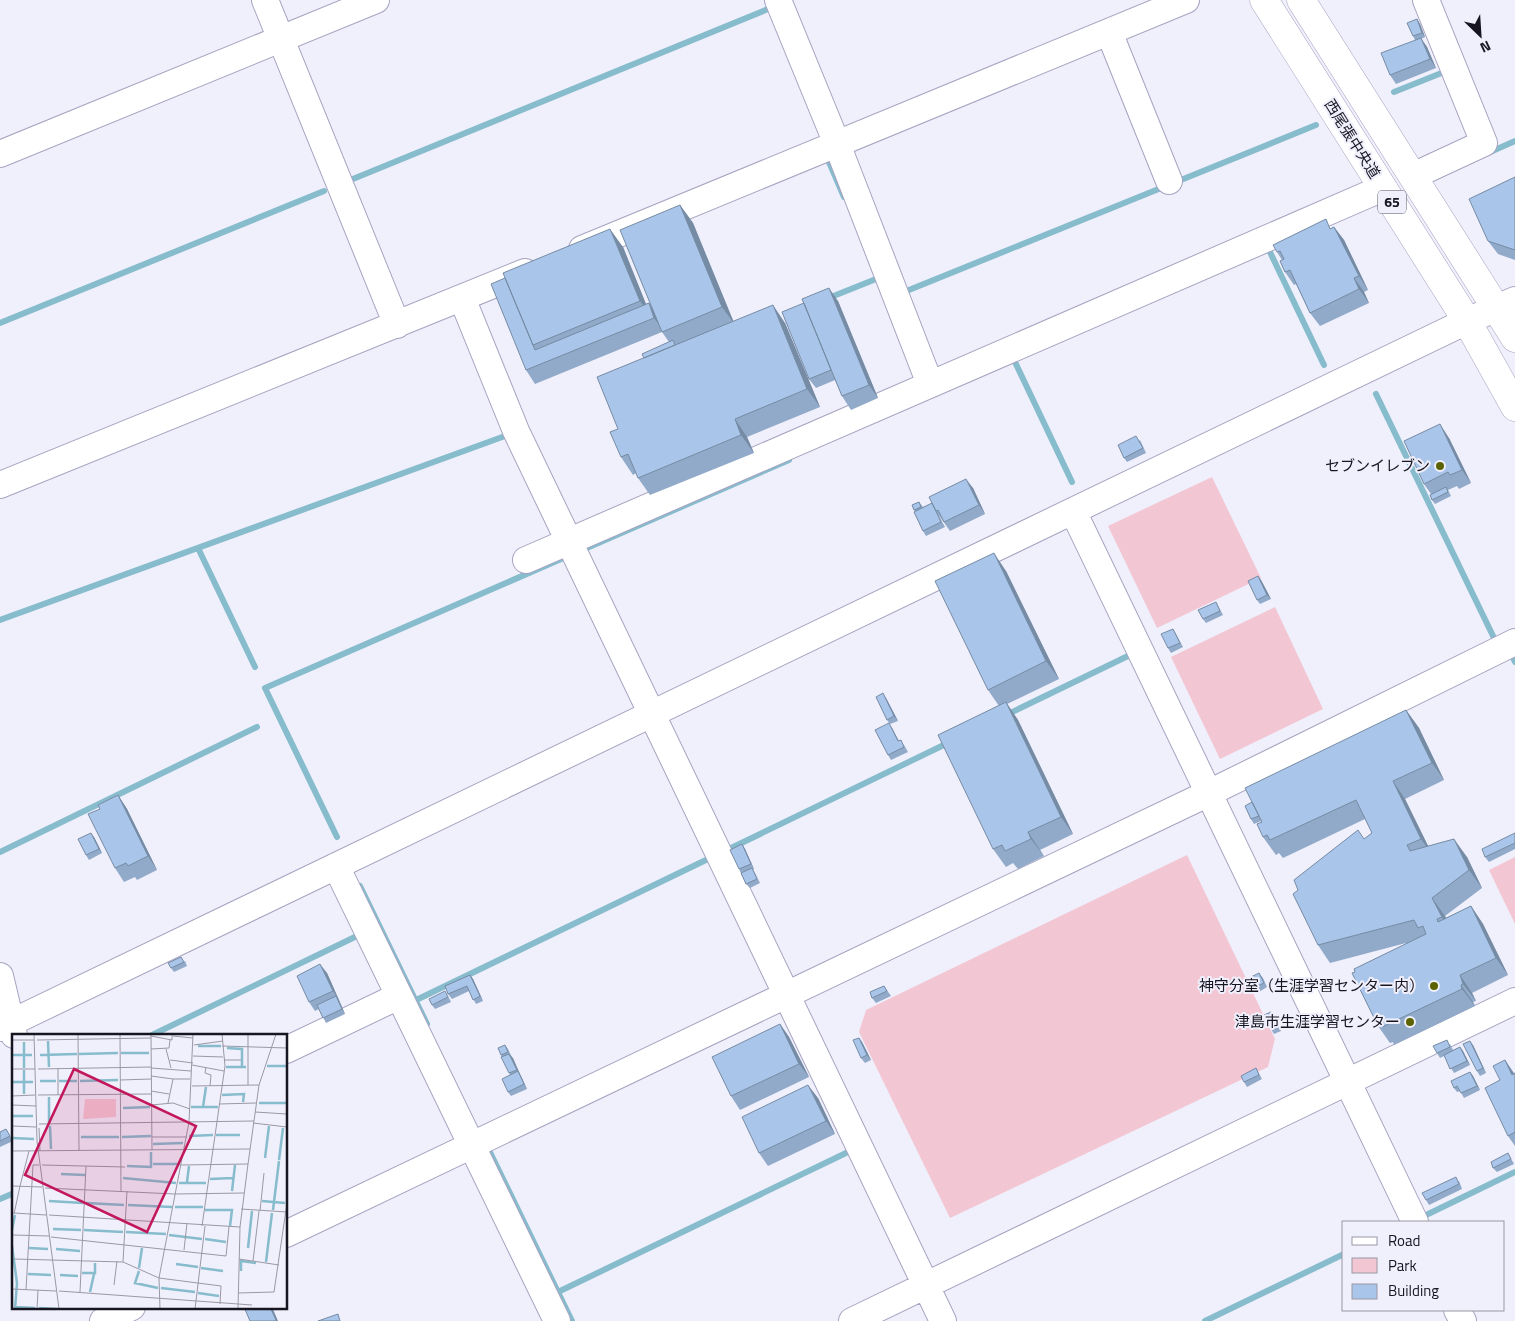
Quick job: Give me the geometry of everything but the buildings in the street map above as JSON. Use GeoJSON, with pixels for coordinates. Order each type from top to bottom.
{"type":"FeatureCollection","features":[{"type":"Feature","properties":{"kind":"main road","name":"西尾張中央道"},"geometry":{"type":"LineString","coordinates":[[1264,0],[1467,321],[1515,407]]}},
{"type":"Feature","properties":{"kind":"main road","name":"西尾張中央道"},"geometry":{"type":"LineString","coordinates":[[1301,0],[1413,176],[1506,304],[1515,338]]}},
{"type":"Feature","properties":{"kind":"street"},"geometry":{"type":"LineString","coordinates":[[265,0],[397,324]]}},
{"type":"Feature","properties":{"kind":"street"},"geometry":{"type":"LineString","coordinates":[[0,154],[376,0]]}},
{"type":"Feature","properties":{"kind":"street"},"geometry":{"type":"LineString","coordinates":[[778,0],[837,144],[930,384]]}},
{"type":"Feature","properties":{"kind":"street"},"geometry":{"type":"LineString","coordinates":[[0,485],[462,298],[1186,0]]}},
{"type":"Feature","properties":{"kind":"street"},"geometry":{"type":"LineString","coordinates":[[1413,176],[1484,143],[1426,0]]}},
{"type":"Feature","properties":{"kind":"street"},"geometry":{"type":"LineString","coordinates":[[1109,32],[1169,181]]}},
{"type":"Feature","properties":{"kind":"street"},"geometry":{"type":"LineString","coordinates":[[526,560],[574,549],[930,384],[1383,188]]}},
{"type":"Feature","properties":{"kind":"street"},"geometry":{"type":"LineString","coordinates":[[462,298],[516,431],[943,1321]]}},
{"type":"Feature","properties":{"kind":"street"},"geometry":{"type":"LineString","coordinates":[[0,976],[8,1028],[336,866],[1467,321],[1506,304]]}},
{"type":"Feature","properties":{"kind":"street"},"geometry":{"type":"LineString","coordinates":[[1074,511],[1415,1221]]}},
{"type":"Feature","properties":{"kind":"street"},"geometry":{"type":"LineString","coordinates":[[288,1233],[1209,793],[1515,642]]}},
{"type":"Feature","properties":{"kind":"street"},"geometry":{"type":"LineString","coordinates":[[336,866],[557,1321]]}},
{"type":"Feature","properties":{"kind":"street"},"geometry":{"type":"LineString","coordinates":[[288,1049],[399,996]]}},
{"type":"Feature","properties":{"kind":"street"},"geometry":{"type":"LineString","coordinates":[[852,1321],[1515,1001]]}},
{"type":"Feature","properties":{"kind":"street"},"geometry":{"type":"LineString","coordinates":[[87,1308],[92,1321]]}},
{"type":"Feature","properties":{"kind":"street"},"geometry":{"type":"LineString","coordinates":[[103,1321],[130,1308]]}},
{"type":"Feature","properties":{"kind":"green space"},"geometry":{"type":"Polygon","coordinates":[[[1212,477],[1261,578],[1157,628],[1108,526],[1212,477]]]}},
{"type":"Feature","properties":{"kind":"green space"},"geometry":{"type":"Polygon","coordinates":[[[1275,607],[1323,709],[1220,759],[1171,657],[1275,607]]]}},
{"type":"Feature","properties":{"kind":"green space"},"geometry":{"type":"Polygon","coordinates":[[[1187,855],[1275,1039],[1268,1067],[950,1218],[859,1032],[866,1010],[1187,855]]]}},
{"type":"Feature","properties":{"kind":"green space"},"geometry":{"type":"Polygon","coordinates":[[[1515,857],[1515,924],[1489,870],[1515,857]]]}},
{"type":"Feature","properties":{"kind":"waterway"},"geometry":{"type":"LineString","coordinates":[[348,181],[768,9]]}},
{"type":"Feature","properties":{"kind":"waterway"},"geometry":{"type":"LineString","coordinates":[[1394,92],[1444,72],[1442,67]]}},
{"type":"Feature","properties":{"kind":"waterway"},"geometry":{"type":"LineString","coordinates":[[1176,182],[1316,125]]}},
{"type":"Feature","properties":{"kind":"waterway"},"geometry":{"type":"LineString","coordinates":[[1488,153],[1515,141]]}},
{"type":"Feature","properties":{"kind":"waterway"},"geometry":{"type":"LineString","coordinates":[[829,162],[844,197]]}},
{"type":"Feature","properties":{"kind":"waterway"},"geometry":{"type":"LineString","coordinates":[[904,292],[1166,186]]}},
{"type":"Feature","properties":{"kind":"waterway"},"geometry":{"type":"LineString","coordinates":[[0,323],[324,191]]}},
{"type":"Feature","properties":{"kind":"waterway"},"geometry":{"type":"LineString","coordinates":[[1269,250],[1324,365]]}},
{"type":"Feature","properties":{"kind":"waterway"},"geometry":{"type":"LineString","coordinates":[[826,299],[876,279]]}},
{"type":"Feature","properties":{"kind":"waterway"},"geometry":{"type":"LineString","coordinates":[[1015,362],[1072,482]]}},
{"type":"Feature","properties":{"kind":"waterway"},"geometry":{"type":"LineString","coordinates":[[1376,394],[1494,638]]}},
{"type":"Feature","properties":{"kind":"waterway"},"geometry":{"type":"LineString","coordinates":[[0,620],[505,436]]}},
{"type":"Feature","properties":{"kind":"waterway"},"geometry":{"type":"LineString","coordinates":[[580,551],[789,460]]}},
{"type":"Feature","properties":{"kind":"waterway"},"geometry":{"type":"LineString","coordinates":[[198,548],[255,667]]}},
{"type":"Feature","properties":{"kind":"waterway"},"geometry":{"type":"LineString","coordinates":[[337,837],[265,688],[568,556]]}},
{"type":"Feature","properties":{"kind":"waterway"},"geometry":{"type":"LineString","coordinates":[[1004,716],[1130,655]]}},
{"type":"Feature","properties":{"kind":"waterway"},"geometry":{"type":"LineString","coordinates":[[1513,658],[1515,662]]}},
{"type":"Feature","properties":{"kind":"waterway"},"geometry":{"type":"LineString","coordinates":[[0,852],[257,727]]}},
{"type":"Feature","properties":{"kind":"waterway"},"geometry":{"type":"LineString","coordinates":[[729,849],[950,742]]}},
{"type":"Feature","properties":{"kind":"waterway"},"geometry":{"type":"LineString","coordinates":[[410,1003],[708,859]]}},
{"type":"Feature","properties":{"kind":"waterway"},"geometry":{"type":"LineString","coordinates":[[360,886],[427,1024]]}},
{"type":"Feature","properties":{"kind":"waterway"},"geometry":{"type":"LineString","coordinates":[[154,1034],[359,935]]}},
{"type":"Feature","properties":{"kind":"waterway"},"geometry":{"type":"LineString","coordinates":[[488,1148],[572,1321]]}},
{"type":"Feature","properties":{"kind":"waterway"},"geometry":{"type":"LineString","coordinates":[[558,1292],[846,1153]]}},
{"type":"Feature","properties":{"kind":"waterway"},"geometry":{"type":"LineString","coordinates":[[1422,1217],[1515,1172]]}},
{"type":"Feature","properties":{"kind":"waterway"},"geometry":{"type":"LineString","coordinates":[[0,1199],[12,1194]]}},
{"type":"Feature","properties":{"kind":"waterway"},"geometry":{"type":"LineString","coordinates":[[1205,1321],[1342,1255]]}},
{"type":"Feature","properties":{"kind":"place","name":"セブンイレブン"},"geometry":{"type":"Point","coordinates":[1440,466]}},
{"type":"Feature","properties":{"kind":"place","name":"神守分室（生涯学習センター内）"},"geometry":{"type":"Point","coordinates":[1434,986]}},
{"type":"Feature","properties":{"kind":"place","name":"津島市生涯学習センター"},"geometry":{"type":"Point","coordinates":[1410,1022]}}]}
